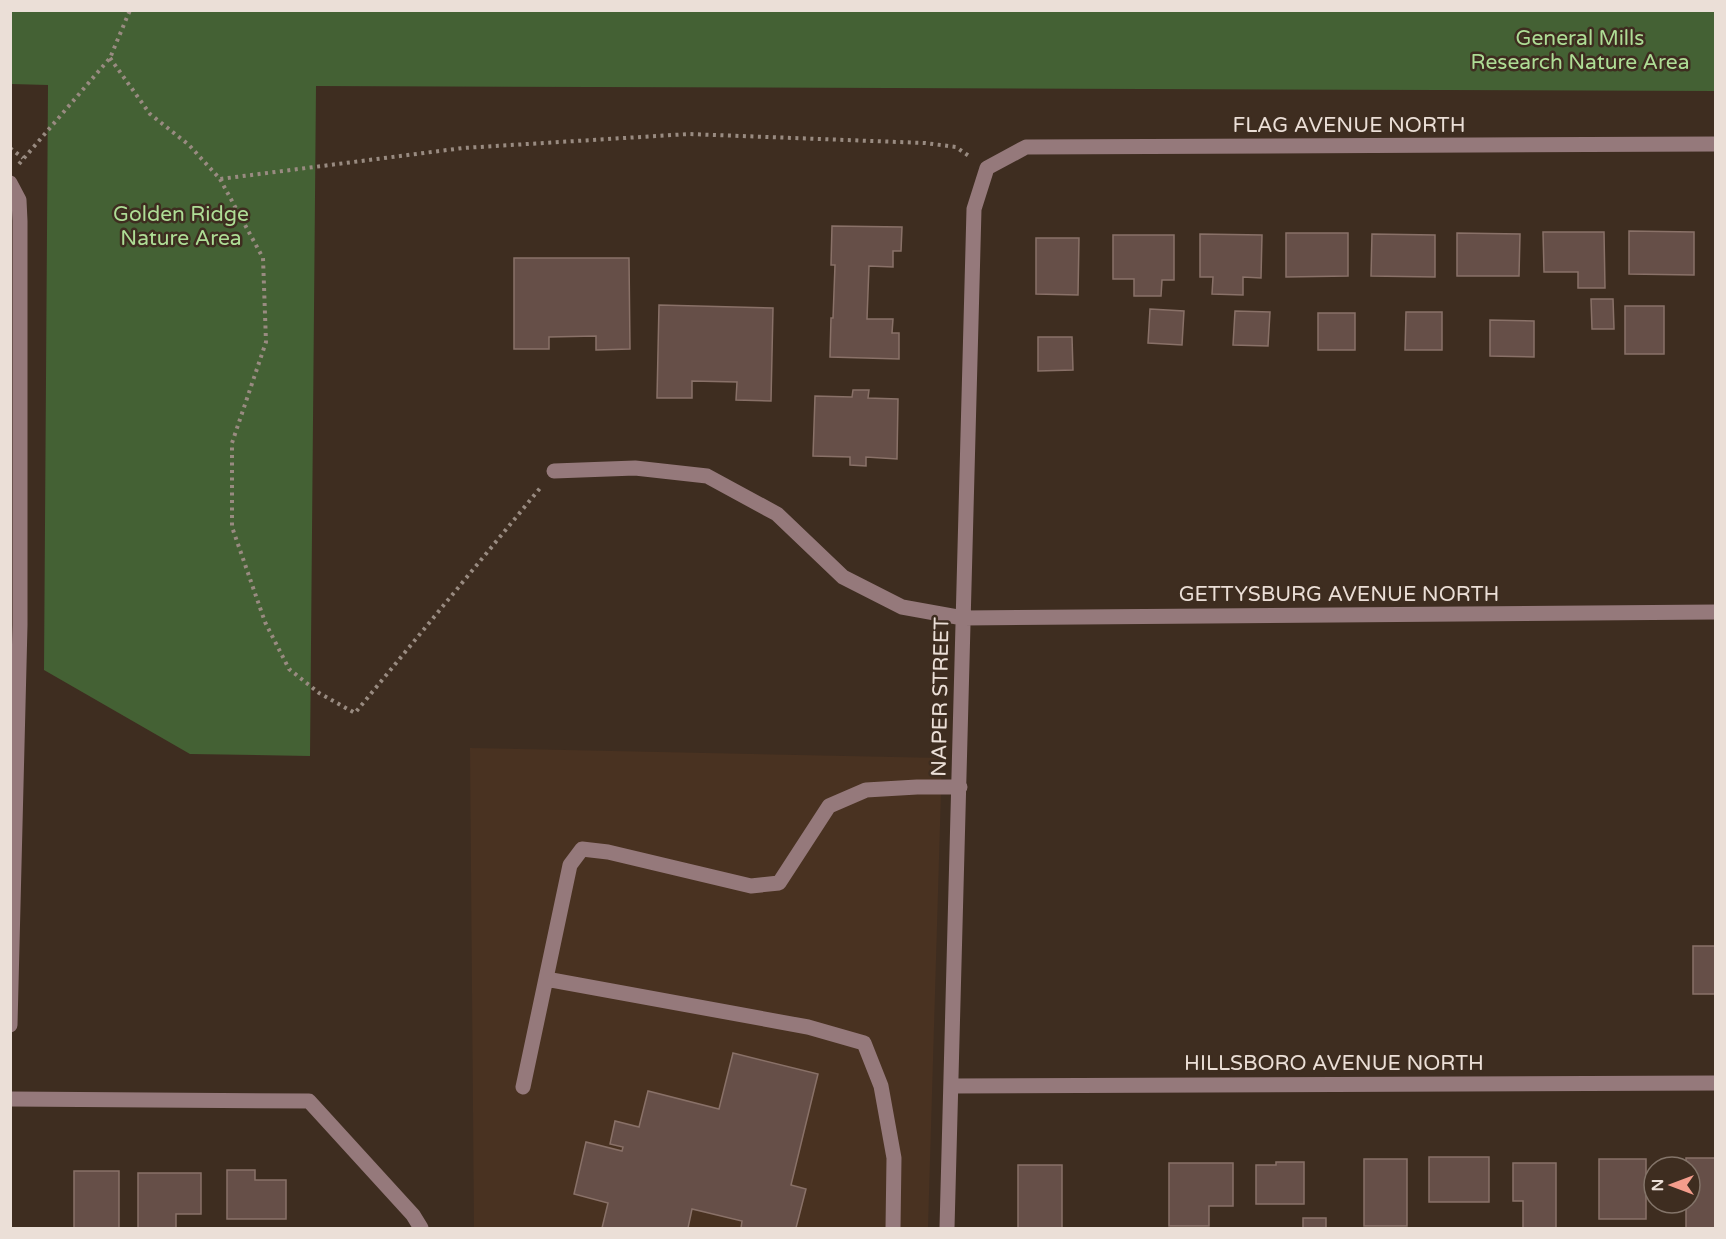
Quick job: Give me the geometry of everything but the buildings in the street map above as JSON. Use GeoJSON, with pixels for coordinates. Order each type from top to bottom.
{"type":"FeatureCollection","features":[{"type":"Feature","properties":{"kind":"street","name":"FLAG AVENUE NORTH"},"geometry":{"type":"LineString","coordinates":[[987,168],[1026,147],[1716,144]]}},
{"type":"Feature","properties":{"kind":"street","name":"NAPER STREET"},"geometry":{"type":"LineString","coordinates":[[947,1228],[974,209],[987,168]]}},
{"type":"Feature","properties":{"kind":"street"},"geometry":{"type":"LineString","coordinates":[[10,183],[18,200],[20,221],[10,1025]]}},
{"type":"Feature","properties":{"kind":"street","name":"GETTYSBURG AVENUE NORTH"},"geometry":{"type":"LineString","coordinates":[[554,471],[635,468],[707,476],[777,514],[843,577],[902,607],[963,618],[1716,612]]}},
{"type":"Feature","properties":{"kind":"street"},"geometry":{"type":"LineString","coordinates":[[523,1087],[570,865],[582,849],[608,852],[751,886],[779,883],[829,806],[866,790],[960,787]]}},
{"type":"Feature","properties":{"kind":"street"},"geometry":{"type":"LineString","coordinates":[[546,980],[808,1027],[864,1043],[881,1086],[894,1158],[893,1228]]}},
{"type":"Feature","properties":{"kind":"street","name":"HILLSBORO AVENUE NORTH"},"geometry":{"type":"LineString","coordinates":[[952,1086],[1716,1083]]}},
{"type":"Feature","properties":{"kind":"street"},"geometry":{"type":"LineString","coordinates":[[10,1099],[309,1101],[413,1215],[421,1228]]}},
{"type":"Feature","properties":{"kind":"path"},"geometry":{"type":"LineString","coordinates":[[16,167],[110,58],[130,10]]}},
{"type":"Feature","properties":{"kind":"path"},"geometry":{"type":"LineString","coordinates":[[110,58],[150,114],[189,145],[220,179],[262,258],[266,342],[232,443],[232,527],[265,621],[289,669],[319,693],[355,713],[554,471]]}},
{"type":"Feature","properties":{"kind":"path"},"geometry":{"type":"LineString","coordinates":[[220,179],[463,148],[689,134],[925,143],[956,147],[987,168]]}},
{"type":"Feature","properties":{"kind":"path"},"geometry":{"type":"LineString","coordinates":[[10,148],[23,158]]}},
{"type":"Feature","properties":{"kind":"shaded area"},"geometry":{"type":"Polygon","coordinates":[[[470,748],[942,758],[928,1228],[474,1228],[470,748]]]}},
{"type":"Feature","properties":{"kind":"green space"},"geometry":{"type":"Polygon","coordinates":[[[11,10],[1715,10],[1716,91],[316,86],[310,756],[190,754],[44,670],[48,85],[11,84],[11,10]]]}},
{"type":"Feature","properties":{"kind":"park label","name":"General Mills Research Nature Area"},"geometry":{"type":"Point","coordinates":[1580,50]}},
{"type":"Feature","properties":{"kind":"park label","name":"Golden Ridge Nature Area"},"geometry":{"type":"Point","coordinates":[181,226]}}]}
